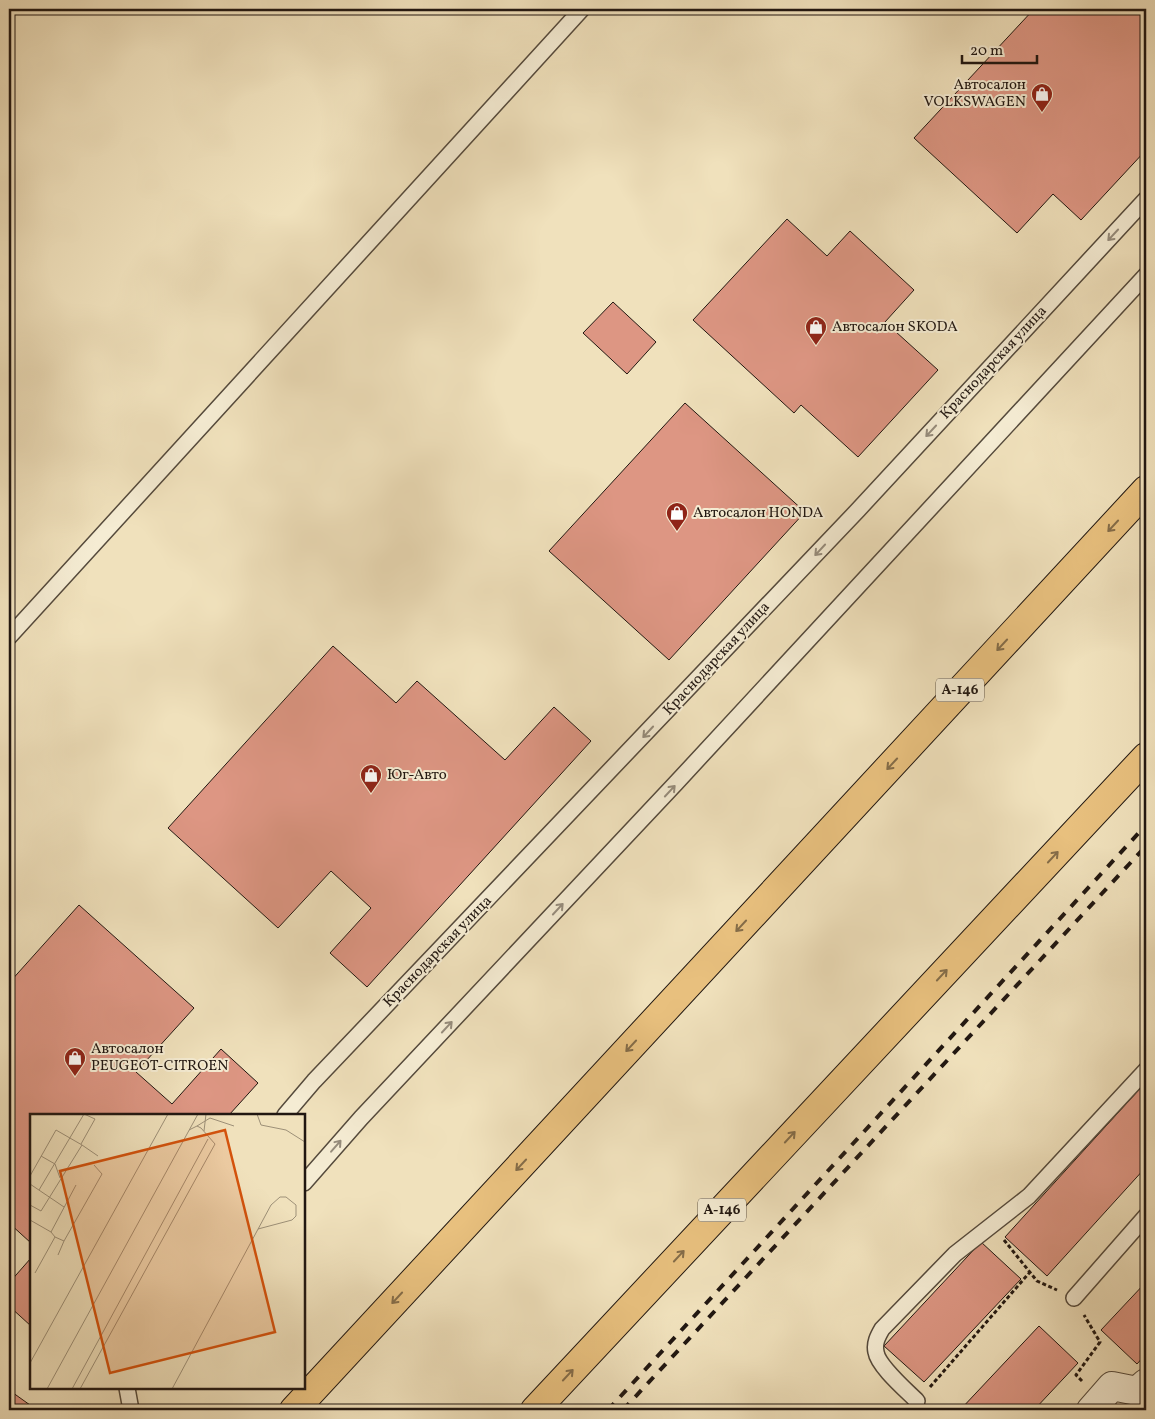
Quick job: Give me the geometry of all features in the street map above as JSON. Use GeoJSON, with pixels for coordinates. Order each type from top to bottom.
{"type":"FeatureCollection","features":[{"type":"Feature","properties":{"kind":"main road","name":"А-146"},"geometry":{"type":"LineString","coordinates":[[294,1410],[1146,490]]}},
{"type":"Feature","properties":{"kind":"main road","name":"А-146"},"geometry":{"type":"LineString","coordinates":[[534,1410],[1146,757]]}},
{"type":"Feature","properties":{"kind":"street"},"geometry":{"type":"LineString","coordinates":[[1091,1410],[1112,1386],[1137,1391],[1146,1383]]}},
{"type":"Feature","properties":{"kind":"lane"},"geometry":{"type":"LineString","coordinates":[[9,637],[582,9]]}},
{"type":"Feature","properties":{"kind":"lane","name":"Краснодарская улица"},"geometry":{"type":"LineString","coordinates":[[286,1114],[314,1081],[851,517],[1146,200]]}},
{"type":"Feature","properties":{"kind":"lane"},"geometry":{"type":"LineString","coordinates":[[305,1182],[367,1111],[676,784],[1146,275]]}},
{"type":"Feature","properties":{"kind":"lane"},"geometry":{"type":"LineString","coordinates":[[917,1402],[882,1365],[876,1353],[876,1340],[882,1329],[970,1240],[1028,1196],[1146,1070]]}},
{"type":"Feature","properties":{"kind":"lane"},"geometry":{"type":"LineString","coordinates":[[1074,1298],[1146,1216]]}},
{"type":"Feature","properties":{"kind":"lane"},"geometry":{"type":"LineString","coordinates":[[127,1389],[131,1410]]}},
{"type":"Feature","properties":{"kind":"path"},"geometry":{"type":"LineString","coordinates":[[917,1402],[1010,1298],[1030,1272]]}},
{"type":"Feature","properties":{"kind":"building","name":"Автосалон VOLKSWAGEN"},"geometry":{"type":"Polygon","coordinates":[[[1034,9],[1146,10],[1146,150],[1081,220],[1053,194],[1017,233],[914,138],[1034,9]]]}},
{"type":"Feature","properties":{"kind":"building","name":"Автосалон SKODA"},"geometry":{"type":"Polygon","coordinates":[[[787,219],[827,256],[850,231],[914,290],[885,322],[938,370],[858,457],[801,405],[794,413],[693,320],[787,219]]]}},
{"type":"Feature","properties":{"kind":"building"},"geometry":{"type":"Polygon","coordinates":[[[613,302],[656,342],[627,374],[583,333],[613,302]]]}},
{"type":"Feature","properties":{"kind":"building","name":"Автосалон HONDA"},"geometry":{"type":"Polygon","coordinates":[[[685,403],[805,512],[669,660],[549,551],[685,403]]]}},
{"type":"Feature","properties":{"kind":"building","name":"Юг-Авто"},"geometry":{"type":"Polygon","coordinates":[[[333,646],[396,703],[417,681],[505,760],[554,707],[591,741],[367,987],[330,953],[371,908],[331,871],[278,928],[168,828],[333,646]]]}},
{"type":"Feature","properties":{"kind":"building","name":"Автосалон PEUGEOT-CITROEN"},"geometry":{"type":"Polygon","coordinates":[[[79,905],[194,1008],[136,1072],[172,1104],[221,1049],[258,1083],[230,1114],[30,1114],[30,1242],[9,1223],[9,983],[79,905]]]}},
{"type":"Feature","properties":{"kind":"building"},"geometry":{"type":"Polygon","coordinates":[[[1146,1082],[1146,1167],[1047,1276],[1005,1237],[1146,1082]]]}},
{"type":"Feature","properties":{"kind":"building"},"geometry":{"type":"Polygon","coordinates":[[[981,1242],[1021,1279],[924,1382],[884,1346],[981,1242]]]}},
{"type":"Feature","properties":{"kind":"building"},"geometry":{"type":"Polygon","coordinates":[[[30,1259],[30,1325],[9,1306],[9,1283],[30,1259]]]}},
{"type":"Feature","properties":{"kind":"building"},"geometry":{"type":"Polygon","coordinates":[[[1146,1282],[1146,1354],[1137,1364],[1101,1330],[1146,1282]]]}},
{"type":"Feature","properties":{"kind":"building"},"geometry":{"type":"Polygon","coordinates":[[[1039,1326],[1078,1363],[1034,1410],[960,1410],[1039,1326]]]}},
{"type":"Feature","properties":{"kind":"building"},"geometry":{"type":"Polygon","coordinates":[[[9,1390],[37,1410],[9,1410],[9,1390]]]}},
{"type":"Feature","properties":{"kind":"railway"},"geometry":{"type":"LineString","coordinates":[[608,1410],[1146,825]]}},
{"type":"Feature","properties":{"kind":"railway"},"geometry":{"type":"LineString","coordinates":[[623,1410],[1146,846]]}},
{"type":"Feature","properties":{"kind":"place","name":"Автосалон VOLKSWAGEN"},"geometry":{"type":"Point","coordinates":[1042,113]}},
{"type":"Feature","properties":{"kind":"place","name":"Автосалон SKODA"},"geometry":{"type":"Point","coordinates":[816,346]}},
{"type":"Feature","properties":{"kind":"place","name":"Автосалон HONDA"},"geometry":{"type":"Point","coordinates":[677,532]}},
{"type":"Feature","properties":{"kind":"place","name":"Юг-Авто"},"geometry":{"type":"Point","coordinates":[371,794]}},
{"type":"Feature","properties":{"kind":"place","name":"Автосалон PEUGEOT-CITROEN"},"geometry":{"type":"Point","coordinates":[75,1077]}}]}
